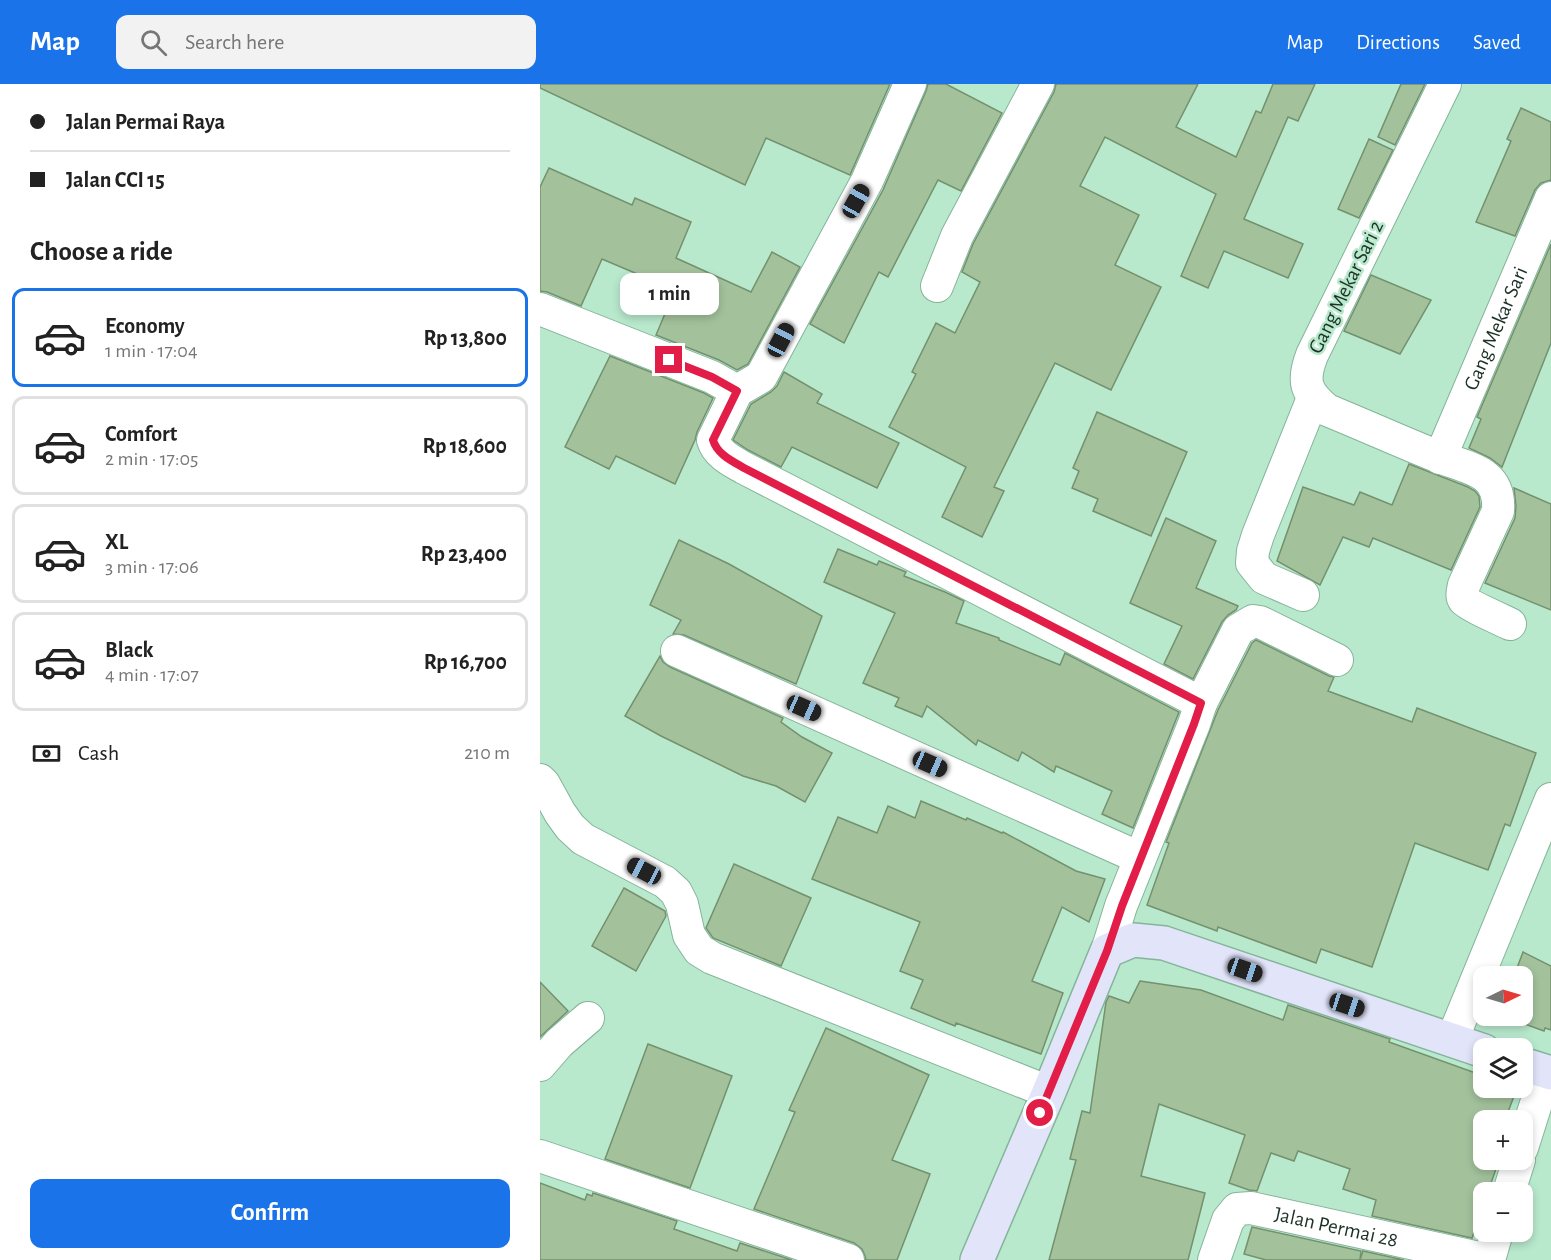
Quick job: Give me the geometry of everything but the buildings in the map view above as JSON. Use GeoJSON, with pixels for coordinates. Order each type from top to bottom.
{"type":"FeatureCollection","features":[{"type":"Feature","properties":{"kind":"street"},"geometry":{"type":"LineString","coordinates":[[910,84],[867,182],[761,377],[737,391],[713,440],[715,446],[724,456],[744,468],[1201,703]]}},
{"type":"Feature","properties":{"kind":"street"},"geometry":{"type":"LineString","coordinates":[[938,286],[957,236],[1038,84]]}},
{"type":"Feature","properties":{"kind":"street","name":"Gang Mekar Sari 2"},"geometry":{"type":"LineString","coordinates":[[1313,398],[1307,385],[1307,369],[1312,355],[1445,84]]}},
{"type":"Feature","properties":{"kind":"street","name":"Gang Mekar Sari"},"geometry":{"type":"LineString","coordinates":[[1440,458],[1551,198]]}},
{"type":"Feature","properties":{"kind":"street"},"geometry":{"type":"LineString","coordinates":[[540,309],[712,377],[737,391]]}},
{"type":"Feature","properties":{"kind":"street"},"geometry":{"type":"LineString","coordinates":[[1304,595],[1264,578],[1252,563],[1258,535],[1313,398],[1327,410],[1475,471],[1486,477],[1496,488],[1498,511],[1464,585],[1462,595],[1464,600],[1470,604],[1510,624]]}},
{"type":"Feature","properties":{"kind":"street"},"geometry":{"type":"LineString","coordinates":[[977,1260],[1107,951],[1140,858],[1201,703],[1238,630],[1253,621],[1260,622],[1337,660]]}},
{"type":"Feature","properties":{"kind":"street"},"geometry":{"type":"LineString","coordinates":[[677,651],[1140,858]]}},
{"type":"Feature","properties":{"kind":"street"},"geometry":{"type":"LineString","coordinates":[[540,780],[570,827],[583,838],[665,882],[676,892],[682,904],[689,935],[699,951],[1049,1092]]}},
{"type":"Feature","properties":{"kind":"street"},"geometry":{"type":"LineString","coordinates":[[1452,1040],[1551,799]]}},
{"type":"Feature","properties":{"kind":"street"},"geometry":{"type":"LineString","coordinates":[[1107,951],[1133,940],[1164,943],[1473,1047]]}},
{"type":"Feature","properties":{"kind":"street"},"geometry":{"type":"LineString","coordinates":[[540,1065],[559,1043],[588,1018]]}},
{"type":"Feature","properties":{"kind":"street"},"geometry":{"type":"LineString","coordinates":[[1531,1110],[1540,1070]]}},
{"type":"Feature","properties":{"kind":"street"},"geometry":{"type":"LineString","coordinates":[[540,1156],[849,1260]]}},
{"type":"Feature","properties":{"kind":"street","name":"Jalan Permai 28"},"geometry":{"type":"LineString","coordinates":[[1214,1260],[1228,1220],[1237,1209],[1251,1208],[1488,1260]]}},
{"type":"Feature","properties":{"kind":"street"},"geometry":{"type":"LineString","coordinates":[[1488,1260],[1494,1242]]}},
{"type":"Feature","properties":{"kind":"route"},"geometry":{"type":"LineString","coordinates":[[669,360],[722,381],[737,391],[713,440],[724,456],[1201,703],[1122,906],[1107,951],[1040,1113]]}}]}
